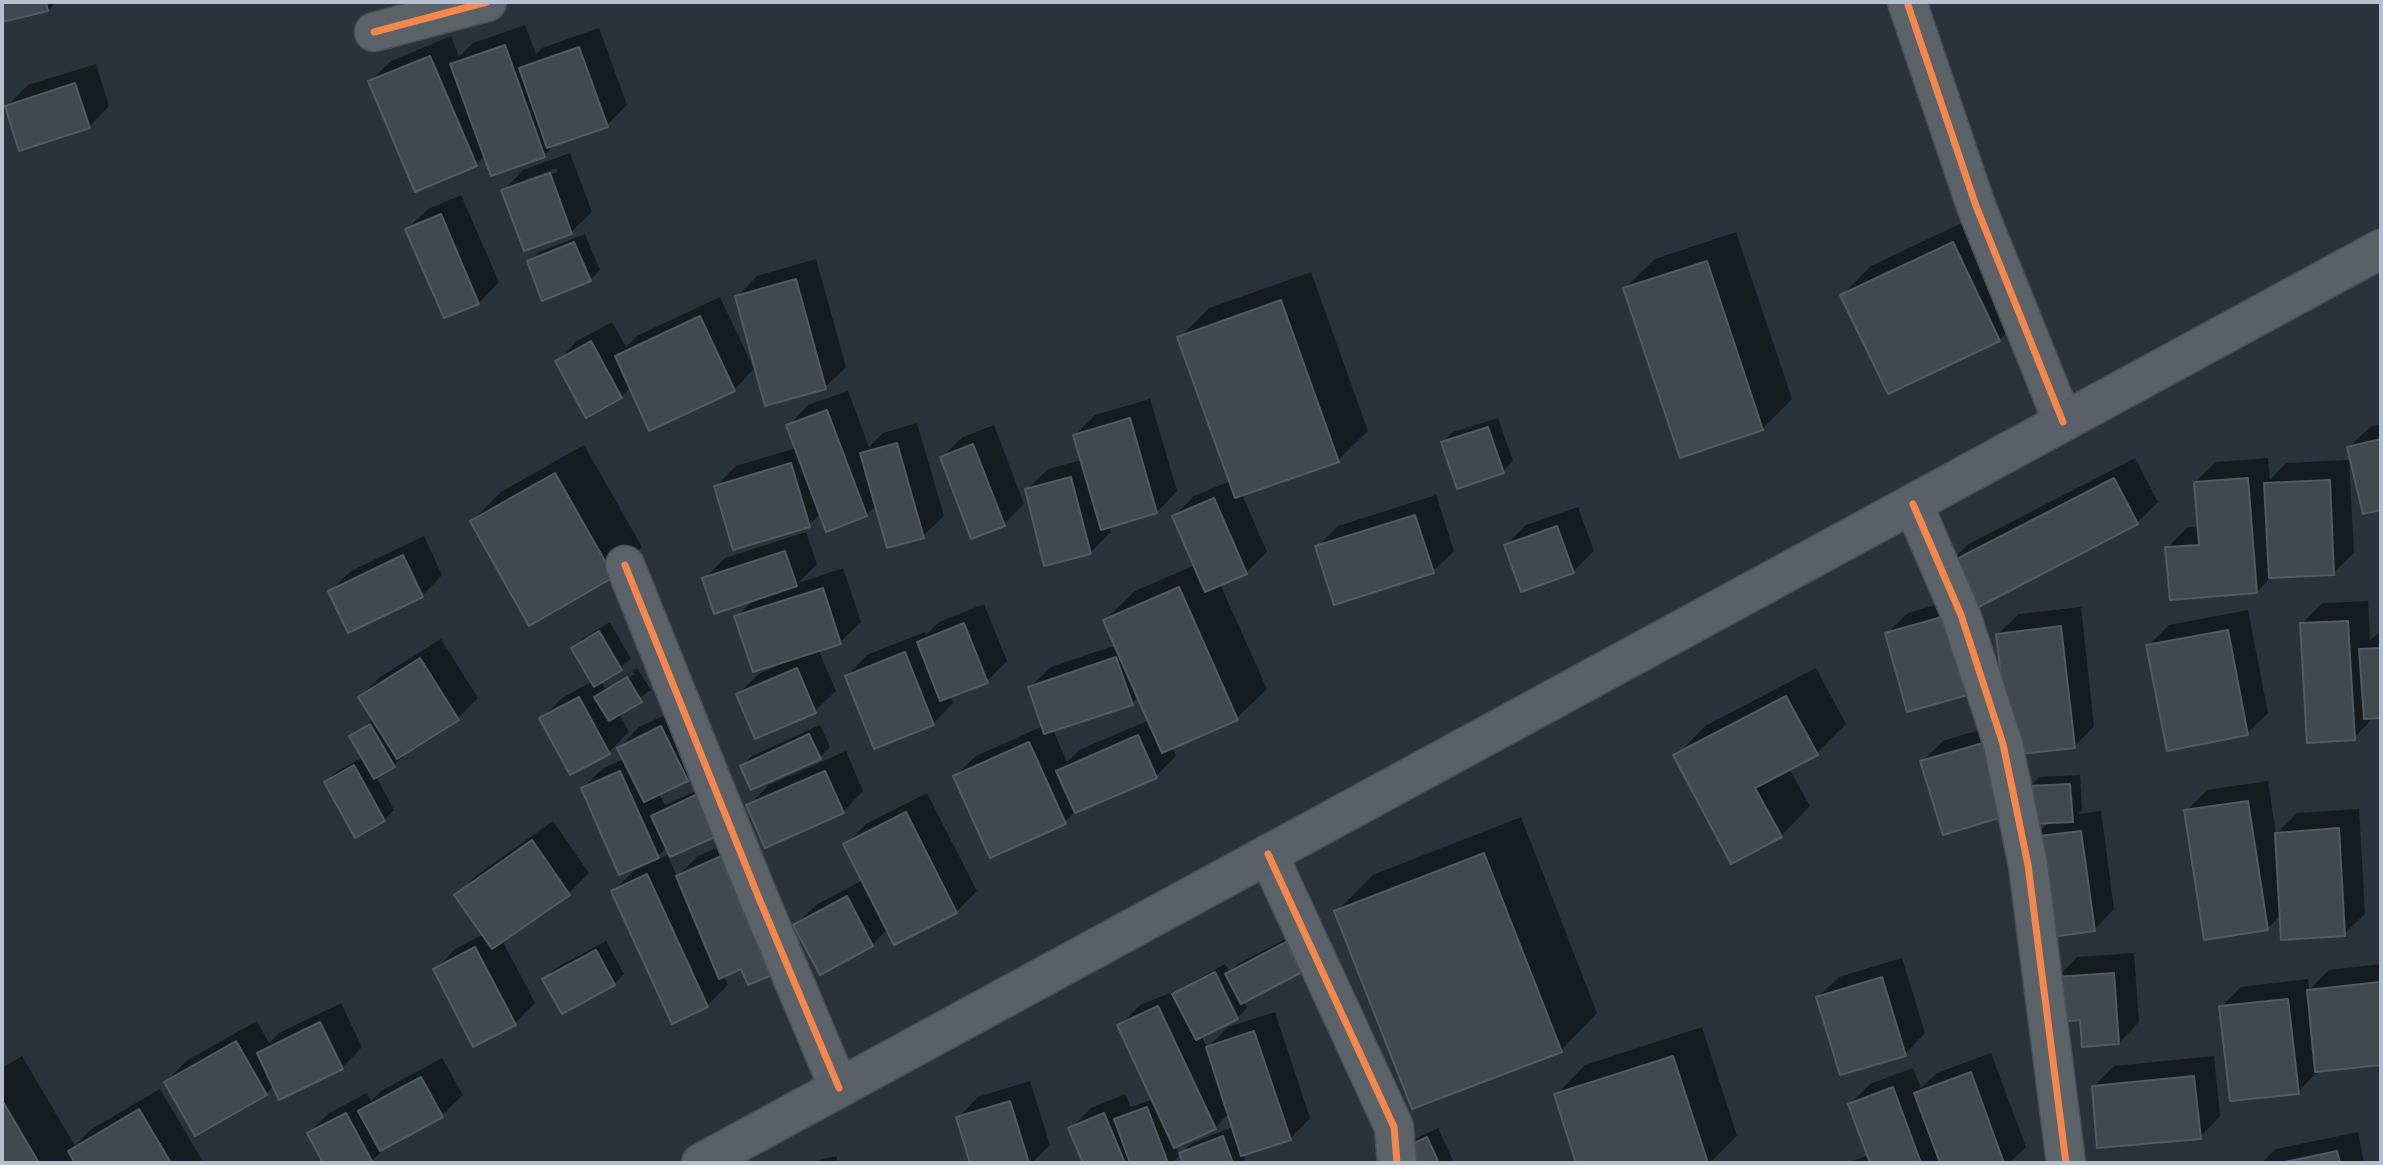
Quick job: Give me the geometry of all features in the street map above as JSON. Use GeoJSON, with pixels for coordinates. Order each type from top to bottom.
{"type":"FeatureCollection","features":[{"type":"Feature","properties":{"kind":"main road"},"geometry":{"type":"LineString","coordinates":[[701,1163],[2381,249]]}},
{"type":"Feature","properties":{"kind":"street"},"geometry":{"type":"LineString","coordinates":[[374,32],[487,2]]}},
{"type":"Feature","properties":{"kind":"street"},"geometry":{"type":"LineString","coordinates":[[1908,2],[1976,206],[2063,422]]}},
{"type":"Feature","properties":{"kind":"street"},"geometry":{"type":"LineString","coordinates":[[1913,504],[1961,615],[2003,744],[2028,865],[2066,1163]]}},
{"type":"Feature","properties":{"kind":"street"},"geometry":{"type":"LineString","coordinates":[[625,565],[758,896],[839,1088]]}},
{"type":"Feature","properties":{"kind":"street"},"geometry":{"type":"LineString","coordinates":[[1268,855],[1394,1127],[1397,1163]]}},
{"type":"Feature","properties":{"kind":"building"},"geometry":{"type":"Polygon","coordinates":[[[2,2],[46,2],[48,11],[2,22],[2,2]]]}},
{"type":"Feature","properties":{"kind":"building"},"geometry":{"type":"Polygon","coordinates":[[[505,45],[545,157],[491,176],[450,64],[505,45]]]}},
{"type":"Feature","properties":{"kind":"building"},"geometry":{"type":"Polygon","coordinates":[[[579,47],[608,127],[547,148],[519,68],[579,47]]]}},
{"type":"Feature","properties":{"kind":"building"},"geometry":{"type":"Polygon","coordinates":[[[430,56],[477,166],[415,192],[368,81],[430,56]]]}},
{"type":"Feature","properties":{"kind":"building"},"geometry":{"type":"Polygon","coordinates":[[[75,83],[90,128],[19,151],[5,106],[75,83]]]}},
{"type":"Feature","properties":{"kind":"building"},"geometry":{"type":"Polygon","coordinates":[[[550,173],[572,234],[524,251],[501,190],[550,173]]]}},
{"type":"Feature","properties":{"kind":"building"},"geometry":{"type":"Polygon","coordinates":[[[441,214],[479,304],[444,318],[405,229],[441,214]]]}},
{"type":"Feature","properties":{"kind":"building"},"geometry":{"type":"Polygon","coordinates":[[[574,242],[591,281],[542,301],[527,261],[574,242]]]}},
{"type":"Feature","properties":{"kind":"building"},"geometry":{"type":"Polygon","coordinates":[[[1953,242],[2000,341],[1888,394],[1840,295],[1953,242]]]}},
{"type":"Feature","properties":{"kind":"building"},"geometry":{"type":"Polygon","coordinates":[[[1707,261],[1763,430],[1680,458],[1623,288],[1707,261]]]}},
{"type":"Feature","properties":{"kind":"building"},"geometry":{"type":"Polygon","coordinates":[[[796,279],[826,389],[765,406],[735,296],[796,279]]]}},
{"type":"Feature","properties":{"kind":"building"},"geometry":{"type":"Polygon","coordinates":[[[1281,300],[1339,462],[1235,498],[1177,337],[1281,300]]]}},
{"type":"Feature","properties":{"kind":"building"},"geometry":{"type":"Polygon","coordinates":[[[700,316],[735,391],[649,431],[615,356],[700,316]]]}},
{"type":"Feature","properties":{"kind":"building"},"geometry":{"type":"Polygon","coordinates":[[[591,341],[622,398],[586,418],[555,361],[591,341]]]}},
{"type":"Feature","properties":{"kind":"building"},"geometry":{"type":"Polygon","coordinates":[[[827,410],[867,516],[826,532],[786,425],[827,410]]]}},
{"type":"Feature","properties":{"kind":"building"},"geometry":{"type":"Polygon","coordinates":[[[1130,418],[1157,513],[1101,530],[1073,435],[1130,418]]]}},
{"type":"Feature","properties":{"kind":"building"},"geometry":{"type":"Polygon","coordinates":[[[1488,427],[1504,473],[1457,489],[1441,442],[1488,427]]]}},
{"type":"Feature","properties":{"kind":"building"},"geometry":{"type":"Polygon","coordinates":[[[2381,439],[2381,510],[2363,514],[2347,447],[2381,439]]]}},
{"type":"Feature","properties":{"kind":"building"},"geometry":{"type":"Polygon","coordinates":[[[897,443],[924,538],[887,548],[860,453],[897,443]]]}},
{"type":"Feature","properties":{"kind":"building"},"geometry":{"type":"Polygon","coordinates":[[[973,444],[1005,526],[971,539],[940,457],[973,444]]]}},
{"type":"Feature","properties":{"kind":"building"},"geometry":{"type":"Polygon","coordinates":[[[791,463],[810,527],[733,550],[714,486],[791,463]]]}},
{"type":"Feature","properties":{"kind":"building"},"geometry":{"type":"Polygon","coordinates":[[[555,473],[614,577],[529,626],[470,521],[555,473]]]}},
{"type":"Feature","properties":{"kind":"building"},"geometry":{"type":"Polygon","coordinates":[[[1071,477],[1091,554],[1044,566],[1025,489],[1071,477]]]}},
{"type":"Feature","properties":{"kind":"building"},"geometry":{"type":"Polygon","coordinates":[[[2114,478],[2138,524],[1969,612],[1945,565],[2114,478]]]}},
{"type":"Feature","properties":{"kind":"building"},"geometry":{"type":"Polygon","coordinates":[[[2248,478],[2257,593],[2170,600],[2165,547],[2199,545],[2194,482],[2248,478]]]}},
{"type":"Feature","properties":{"kind":"building"},"geometry":{"type":"Polygon","coordinates":[[[2330,480],[2334,575],[2269,578],[2264,483],[2330,480]]]}},
{"type":"Feature","properties":{"kind":"building"},"geometry":{"type":"Polygon","coordinates":[[[1214,498],[1247,574],[1205,592],[1172,516],[1214,498]]]}},
{"type":"Feature","properties":{"kind":"building"},"geometry":{"type":"Polygon","coordinates":[[[1415,515],[1434,573],[1334,605],[1315,546],[1415,515]]]}},
{"type":"Feature","properties":{"kind":"building"},"geometry":{"type":"Polygon","coordinates":[[[1557,526],[1574,573],[1521,592],[1504,545],[1557,526]]]}},
{"type":"Feature","properties":{"kind":"building"},"geometry":{"type":"Polygon","coordinates":[[[785,551],[797,586],[714,614],[702,578],[785,551]]]}},
{"type":"Feature","properties":{"kind":"building"},"geometry":{"type":"Polygon","coordinates":[[[403,555],[423,597],[348,633],[328,591],[403,555]]]}},
{"type":"Feature","properties":{"kind":"building"},"geometry":{"type":"Polygon","coordinates":[[[1179,587],[1238,720],[1162,753],[1103,620],[1179,587]]]}},
{"type":"Feature","properties":{"kind":"building"},"geometry":{"type":"Polygon","coordinates":[[[823,588],[841,644],[753,672],[734,616],[823,588]]]}},
{"type":"Feature","properties":{"kind":"building"},"geometry":{"type":"Polygon","coordinates":[[[1949,615],[1971,694],[1907,712],[1885,633],[1949,615]]]}},
{"type":"Feature","properties":{"kind":"building"},"geometry":{"type":"Polygon","coordinates":[[[2348,621],[2355,740],[2307,743],[2300,623],[2348,621]]]}},
{"type":"Feature","properties":{"kind":"building"},"geometry":{"type":"Polygon","coordinates":[[[964,623],[988,683],[940,701],[917,642],[964,623]]]}},
{"type":"Feature","properties":{"kind":"building"},"geometry":{"type":"Polygon","coordinates":[[[2061,626],[2075,748],[2010,755],[1996,634],[2061,626]]]}},
{"type":"Feature","properties":{"kind":"building"},"geometry":{"type":"Polygon","coordinates":[[[2228,630],[2248,735],[2167,751],[2146,645],[2228,630]]]}},
{"type":"Feature","properties":{"kind":"building"},"geometry":{"type":"Polygon","coordinates":[[[599,631],[622,670],[594,687],[571,648],[599,631]]]}},
{"type":"Feature","properties":{"kind":"building"},"geometry":{"type":"Polygon","coordinates":[[[2381,648],[2381,718],[2364,719],[2359,649],[2381,648]]]}},
{"type":"Feature","properties":{"kind":"building"},"geometry":{"type":"Polygon","coordinates":[[[905,652],[934,725],[874,749],[845,676],[905,652]]]}},
{"type":"Feature","properties":{"kind":"building"},"geometry":{"type":"Polygon","coordinates":[[[1116,657],[1133,705],[1044,734],[1028,687],[1116,657]]]}},
{"type":"Feature","properties":{"kind":"building"},"geometry":{"type":"Polygon","coordinates":[[[420,658],[459,720],[397,759],[358,697],[420,658]]]}},
{"type":"Feature","properties":{"kind":"building"},"geometry":{"type":"Polygon","coordinates":[[[797,668],[816,713],[755,739],[736,694],[797,668]]]}},
{"type":"Feature","properties":{"kind":"building"},"geometry":{"type":"Polygon","coordinates":[[[627,677],[642,702],[609,721],[594,697],[627,677]]]}},
{"type":"Feature","properties":{"kind":"building"},"geometry":{"type":"Polygon","coordinates":[[[1786,696],[1818,755],[1755,788],[1782,837],[1731,864],[1673,755],[1786,696]]]}},
{"type":"Feature","properties":{"kind":"building"},"geometry":{"type":"Polygon","coordinates":[[[579,697],[610,754],[570,775],[539,718],[579,697]]]}},
{"type":"Feature","properties":{"kind":"building"},"geometry":{"type":"Polygon","coordinates":[[[370,724],[395,767],[374,779],[349,736],[370,724]]]}},
{"type":"Feature","properties":{"kind":"building"},"geometry":{"type":"Polygon","coordinates":[[[661,726],[688,781],[644,802],[617,748],[661,726]]]}},
{"type":"Feature","properties":{"kind":"building"},"geometry":{"type":"Polygon","coordinates":[[[809,734],[821,759],[751,790],[740,766],[809,734]]]}},
{"type":"Feature","properties":{"kind":"building"},"geometry":{"type":"Polygon","coordinates":[[[1138,735],[1157,778],[1075,813],[1056,771],[1138,735]]]}},
{"type":"Feature","properties":{"kind":"building"},"geometry":{"type":"Polygon","coordinates":[[[1029,742],[1066,824],[990,858],[953,776],[1029,742]]]}},
{"type":"Feature","properties":{"kind":"building"},"geometry":{"type":"Polygon","coordinates":[[[1983,743],[2005,816],[1943,835],[1920,761],[1983,743]]]}},
{"type":"Feature","properties":{"kind":"building"},"geometry":{"type":"Polygon","coordinates":[[[354,765],[385,821],[355,838],[324,782],[354,765]]]}},
{"type":"Feature","properties":{"kind":"building"},"geometry":{"type":"Polygon","coordinates":[[[620,771],[659,858],[619,875],[581,788],[620,771]]]}},
{"type":"Feature","properties":{"kind":"building"},"geometry":{"type":"Polygon","coordinates":[[[825,771],[844,813],[765,848],[746,805],[825,771]]]}},
{"type":"Feature","properties":{"kind":"building"},"geometry":{"type":"Polygon","coordinates":[[[2070,784],[2073,822],[2029,824],[2027,786],[2070,784]]]}},
{"type":"Feature","properties":{"kind":"building"},"geometry":{"type":"Polygon","coordinates":[[[700,793],[719,835],[670,857],[651,816],[700,793]]]}},
{"type":"Feature","properties":{"kind":"building"},"geometry":{"type":"Polygon","coordinates":[[[2248,801],[2268,930],[2204,940],[2184,810],[2248,801]]]}},
{"type":"Feature","properties":{"kind":"building"},"geometry":{"type":"Polygon","coordinates":[[[906,812],[957,913],[894,945],[843,844],[906,812]]]}},
{"type":"Feature","properties":{"kind":"building"},"geometry":{"type":"Polygon","coordinates":[[[2339,828],[2345,936],[2281,940],[2275,833],[2339,828]]]}},
{"type":"Feature","properties":{"kind":"building"},"geometry":{"type":"Polygon","coordinates":[[[2081,831],[2095,931],[2044,938],[2031,837],[2081,831]]]}},
{"type":"Feature","properties":{"kind":"building"},"geometry":{"type":"Polygon","coordinates":[[[532,840],[570,895],[492,949],[454,895],[532,840]]]}},
{"type":"Feature","properties":{"kind":"building"},"geometry":{"type":"Polygon","coordinates":[[[1484,853],[1562,1052],[1412,1109],[1334,911],[1484,853]]]}},
{"type":"Feature","properties":{"kind":"building"},"geometry":{"type":"Polygon","coordinates":[[[726,854],[777,973],[748,985],[741,969],[719,979],[676,876],[726,854]]]}},
{"type":"Feature","properties":{"kind":"building"},"geometry":{"type":"Polygon","coordinates":[[[647,874],[708,1007],[672,1024],[611,891],[647,874]]]}},
{"type":"Feature","properties":{"kind":"building"},"geometry":{"type":"Polygon","coordinates":[[[847,896],[873,946],[820,975],[793,925],[847,896]]]}},
{"type":"Feature","properties":{"kind":"building"},"geometry":{"type":"Polygon","coordinates":[[[1286,942],[1302,972],[1241,1004],[1225,974],[1286,942]]]}},
{"type":"Feature","properties":{"kind":"building"},"geometry":{"type":"Polygon","coordinates":[[[475,947],[516,1025],[473,1047],[433,969],[475,947]]]}},
{"type":"Feature","properties":{"kind":"building"},"geometry":{"type":"Polygon","coordinates":[[[596,950],[615,985],[562,1014],[542,979],[596,950]]]}},
{"type":"Feature","properties":{"kind":"building"},"geometry":{"type":"Polygon","coordinates":[[[1215,972],[1238,1019],[1196,1040],[1172,994],[1215,972]]]}},
{"type":"Feature","properties":{"kind":"building"},"geometry":{"type":"Polygon","coordinates":[[[2114,973],[2119,1044],[2082,1047],[2080,1020],[2058,1022],[2055,977],[2114,973]]]}},
{"type":"Feature","properties":{"kind":"building"},"geometry":{"type":"Polygon","coordinates":[[[1882,977],[1906,1056],[1840,1075],[1816,997],[1882,977]]]}},
{"type":"Feature","properties":{"kind":"building"},"geometry":{"type":"Polygon","coordinates":[[[2380,982],[2381,1065],[2315,1072],[2307,990],[2380,982]]]}},
{"type":"Feature","properties":{"kind":"building"},"geometry":{"type":"Polygon","coordinates":[[[2288,999],[2299,1094],[2230,1101],[2219,1006],[2288,999]]]}},
{"type":"Feature","properties":{"kind":"building"},"geometry":{"type":"Polygon","coordinates":[[[1158,1006],[1216,1129],[1174,1148],[1117,1025],[1158,1006]]]}},
{"type":"Feature","properties":{"kind":"building"},"geometry":{"type":"Polygon","coordinates":[[[320,1022],[343,1069],[279,1100],[257,1053],[320,1022]]]}},
{"type":"Feature","properties":{"kind":"building"},"geometry":{"type":"Polygon","coordinates":[[[1254,1031],[1291,1140],[1241,1156],[1206,1047],[1254,1031]]]}},
{"type":"Feature","properties":{"kind":"building"},"geometry":{"type":"Polygon","coordinates":[[[236,1041],[267,1095],[195,1136],[164,1082],[236,1041]]]}},
{"type":"Feature","properties":{"kind":"building"},"geometry":{"type":"Polygon","coordinates":[[[1673,1056],[1708,1163],[1576,1163],[1554,1094],[1673,1056]]]}},
{"type":"Feature","properties":{"kind":"building"},"geometry":{"type":"Polygon","coordinates":[[[1971,1072],[2004,1163],[1940,1163],[1914,1093],[1971,1072]]]}},
{"type":"Feature","properties":{"kind":"building"},"geometry":{"type":"Polygon","coordinates":[[[2194,1076],[2201,1139],[2097,1148],[2092,1086],[2194,1076]]]}},
{"type":"Feature","properties":{"kind":"building"},"geometry":{"type":"Polygon","coordinates":[[[421,1077],[443,1117],[380,1151],[358,1111],[421,1077]]]}},
{"type":"Feature","properties":{"kind":"building"},"geometry":{"type":"Polygon","coordinates":[[[1893,1087],[1921,1163],[1870,1163],[1848,1104],[1893,1087]]]}},
{"type":"Feature","properties":{"kind":"building"},"geometry":{"type":"Polygon","coordinates":[[[2,1100],[39,1163],[2,1163],[2,1100]]]}},
{"type":"Feature","properties":{"kind":"building"},"geometry":{"type":"Polygon","coordinates":[[[1010,1101],[1029,1163],[970,1163],[956,1117],[1010,1101]]]}},
{"type":"Feature","properties":{"kind":"building"},"geometry":{"type":"Polygon","coordinates":[[[1147,1107],[1168,1163],[1130,1163],[1114,1119],[1147,1107]]]}},
{"type":"Feature","properties":{"kind":"building"},"geometry":{"type":"Polygon","coordinates":[[[139,1109],[171,1163],[75,1163],[68,1151],[139,1109]]]}},
{"type":"Feature","properties":{"kind":"building"},"geometry":{"type":"Polygon","coordinates":[[[346,1113],[373,1163],[323,1163],[307,1133],[346,1113]]]}},
{"type":"Feature","properties":{"kind":"building"},"geometry":{"type":"Polygon","coordinates":[[[1104,1113],[1125,1163],[1083,1163],[1068,1128],[1104,1113]]]}},
{"type":"Feature","properties":{"kind":"building"},"geometry":{"type":"Polygon","coordinates":[[[1223,1136],[1233,1163],[1183,1163],[1179,1153],[1223,1136]]]}},
{"type":"Feature","properties":{"kind":"building"},"geometry":{"type":"Polygon","coordinates":[[[1427,1137],[1439,1163],[1409,1163],[1402,1149],[1427,1137]]]}},
{"type":"Feature","properties":{"kind":"building"},"geometry":{"type":"Polygon","coordinates":[[[2337,1151],[2340,1163],[2280,1163],[2337,1151]]]}},
{"type":"Feature","properties":{"kind":"cycle path"},"geometry":{"type":"LineString","coordinates":[[374,32],[487,2]]}},
{"type":"Feature","properties":{"kind":"cycle path"},"geometry":{"type":"LineString","coordinates":[[1907,2],[1976,206],[2063,422]]}},
{"type":"Feature","properties":{"kind":"cycle path"},"geometry":{"type":"LineString","coordinates":[[1913,504],[1961,615],[2003,744],[2028,865],[2066,1163]]}},
{"type":"Feature","properties":{"kind":"cycle path"},"geometry":{"type":"LineString","coordinates":[[625,565],[758,896],[839,1088]]}},
{"type":"Feature","properties":{"kind":"cycle path"},"geometry":{"type":"LineString","coordinates":[[1268,854],[1394,1127],[1397,1163]]}}]}
